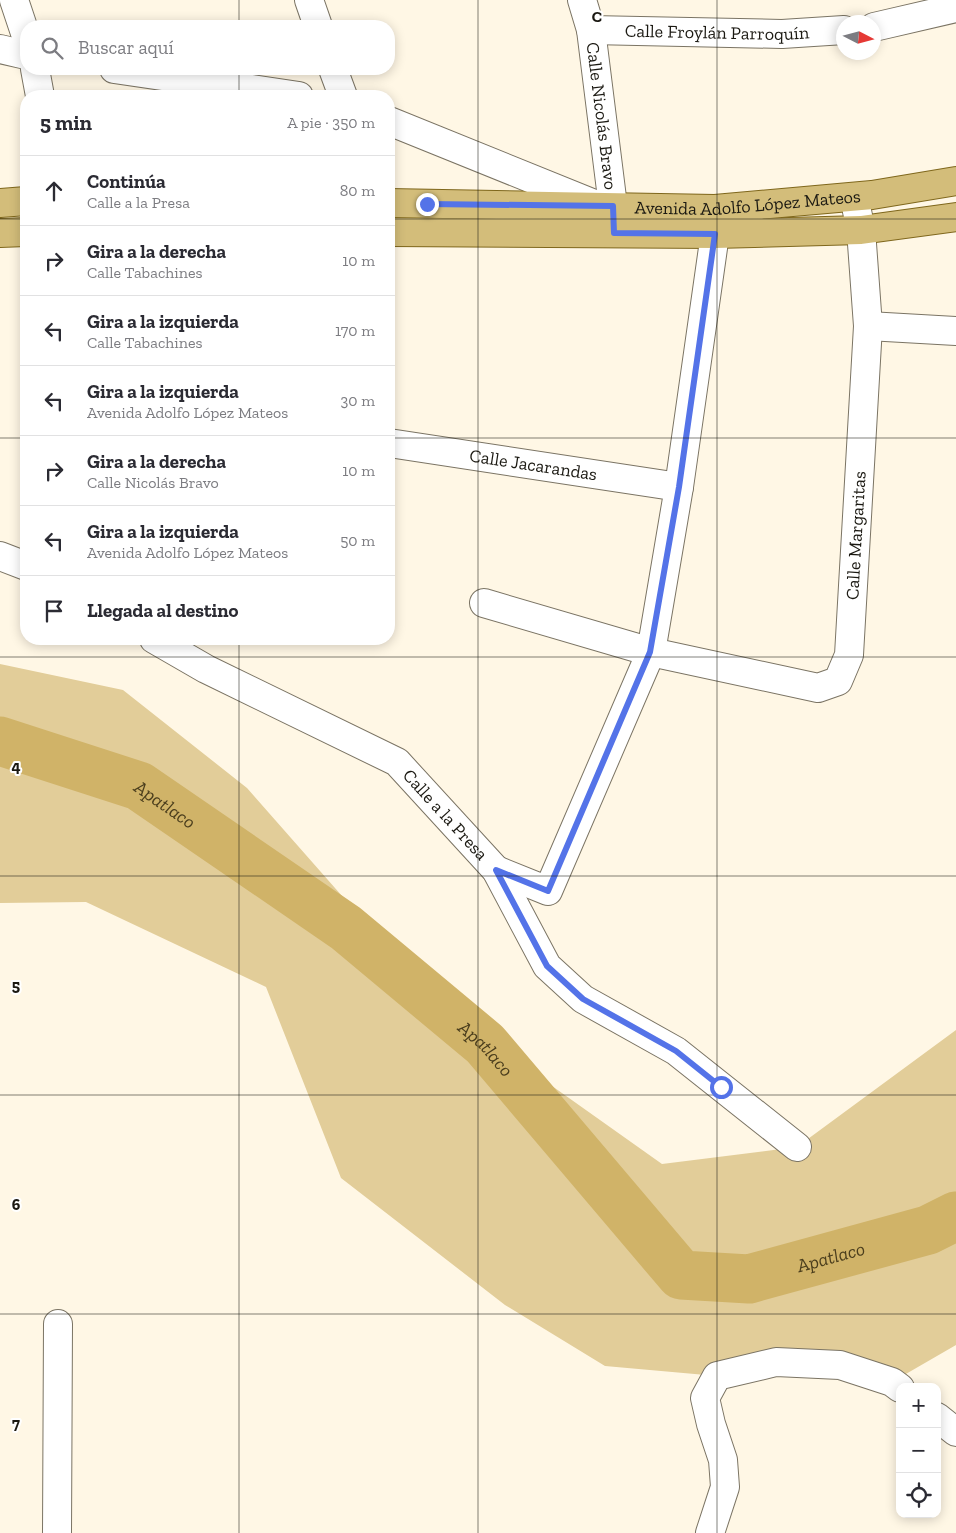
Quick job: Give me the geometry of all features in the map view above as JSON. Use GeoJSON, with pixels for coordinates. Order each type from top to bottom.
{"type":"FeatureCollection","features":[{"type":"Feature","properties":{"kind":"main road","name":"Avenida Adolfo López Mateos"},"geometry":{"type":"LineString","coordinates":[[395,204],[715,209],[872,196],[955,181]]}},
{"type":"Feature","properties":{"kind":"main road"},"geometry":{"type":"LineString","coordinates":[[0,203],[20,201]]}},
{"type":"Feature","properties":{"kind":"main road","name":"Avenida Adolfo López Mateos"},"geometry":{"type":"LineString","coordinates":[[395,232],[715,234],[861,230],[956,217]]}},
{"type":"Feature","properties":{"kind":"main road"},"geometry":{"type":"LineString","coordinates":[[0,233],[20,232]]}},
{"type":"Feature","properties":{"kind":"street"},"geometry":{"type":"LineString","coordinates":[[14,0],[21,20]]}},
{"type":"Feature","properties":{"kind":"street"},"geometry":{"type":"LineString","coordinates":[[309,0],[316,20]]}},
{"type":"Feature","properties":{"kind":"street","name":"Calle Nicolás Bravo"},"geometry":{"type":"LineString","coordinates":[[582,0],[591,30],[606,206],[614,233]]}},
{"type":"Feature","properties":{"kind":"street"},"geometry":{"type":"LineString","coordinates":[[881,25],[956,8]]}},
{"type":"Feature","properties":{"kind":"street","name":"Calle Froylán Parroquín"},"geometry":{"type":"LineString","coordinates":[[591,30],[782,34],[836,31]]}},
{"type":"Feature","properties":{"kind":"street"},"geometry":{"type":"LineString","coordinates":[[0,49],[20,54]]}},
{"type":"Feature","properties":{"kind":"street"},"geometry":{"type":"LineString","coordinates":[[36,75],[39,90]]}},
{"type":"Feature","properties":{"kind":"street"},"geometry":{"type":"LineString","coordinates":[[155,75],[258,90]]}},
{"type":"Feature","properties":{"kind":"street"},"geometry":{"type":"LineString","coordinates":[[335,75],[341,90]]}},
{"type":"Feature","properties":{"kind":"street"},"geometry":{"type":"LineString","coordinates":[[395,123],[606,206]]}},
{"type":"Feature","properties":{"kind":"street","name":"Calle Margaritas"},"geometry":{"type":"LineString","coordinates":[[484,603],[650,652],[818,688],[838,681],[849,655],[868,326],[861,230],[854,197]]}},
{"type":"Feature","properties":{"kind":"street"},"geometry":{"type":"LineString","coordinates":[[496,870],[548,891],[650,652],[679,487],[715,234]]}},
{"type":"Feature","properties":{"kind":"street"},"geometry":{"type":"LineString","coordinates":[[868,326],[956,332]]}},
{"type":"Feature","properties":{"kind":"street","name":"Calle Jacarandas"},"geometry":{"type":"LineString","coordinates":[[395,444],[679,487]]}},
{"type":"Feature","properties":{"kind":"street"},"geometry":{"type":"LineString","coordinates":[[0,556],[20,564]]}},
{"type":"Feature","properties":{"kind":"street","name":"Calle a la Presa"},"geometry":{"type":"LineString","coordinates":[[164,645],[206,669],[397,762],[496,870],[547,966],[583,999],[676,1051],[797,1147]]}},
{"type":"Feature","properties":{"kind":"street"},"geometry":{"type":"LineString","coordinates":[[197,645],[206,669]]}},
{"type":"Feature","properties":{"kind":"street"},"geometry":{"type":"LineString","coordinates":[[57,1533],[58,1324]]}},
{"type":"Feature","properties":{"kind":"street"},"geometry":{"type":"LineString","coordinates":[[710,1533],[725,1487],[723,1460],[705,1398],[717,1376],[776,1362],[840,1365],[896,1385]]}},
{"type":"Feature","properties":{"kind":"street"},"geometry":{"type":"LineString","coordinates":[[941,1420],[956,1432]]}},
{"type":"Feature","properties":{"kind":"shaded area"},"geometry":{"type":"Polygon","coordinates":[[[0,664],[123,690],[247,788],[438,1005],[662,1164],[797,1147],[956,1030],[956,1345],[892,1382],[776,1362],[717,1376],[605,1366],[505,1305],[341,1178],[266,987],[86,902],[0,903],[0,664]]]}},
{"type":"Feature","properties":{"kind":"waterway","name":"Apatlaco"},"geometry":{"type":"LineString","coordinates":[[0,741],[139,786],[346,928],[485,1044],[681,1275],[749,1279],[928,1230],[956,1216]]}},
{"type":"Feature","properties":{"kind":"route"},"geometry":{"type":"LineString","coordinates":[[427,204],[613,206],[614,233],[715,234],[679,487],[650,652],[548,891],[496,870],[547,966],[583,999],[676,1051],[721,1087]]}}]}
